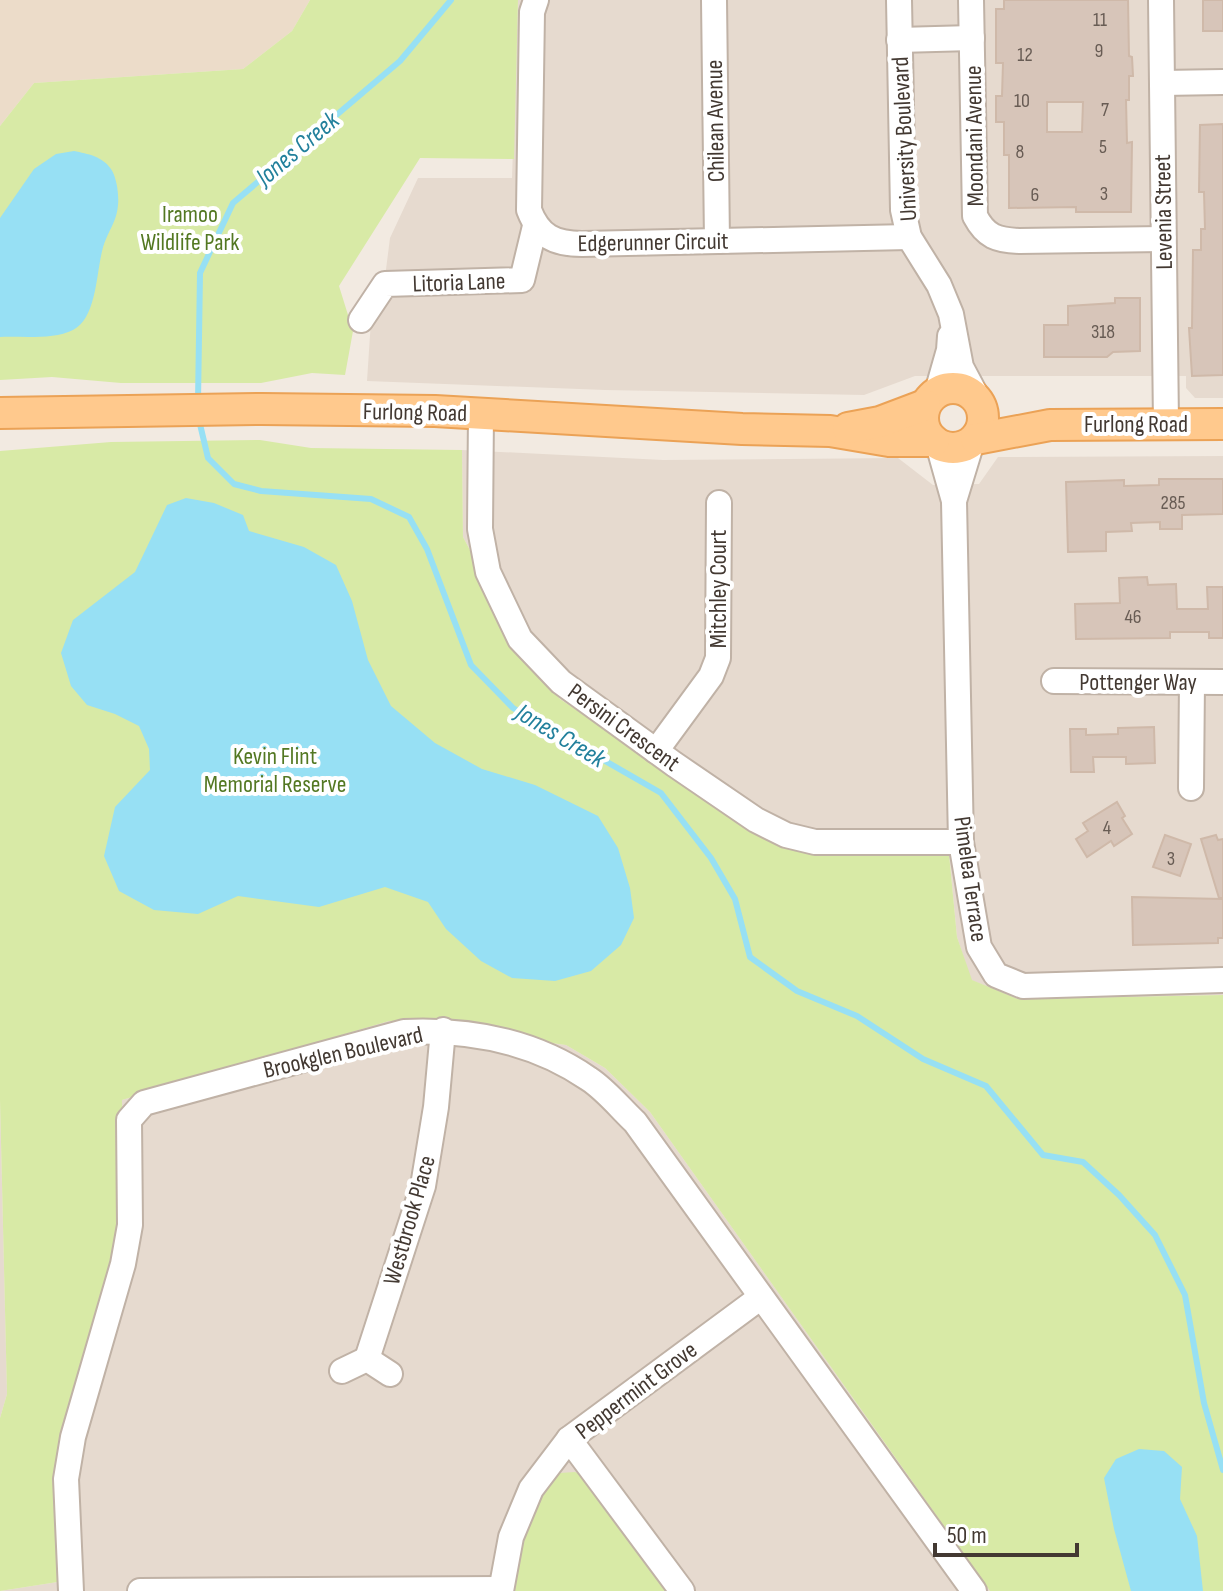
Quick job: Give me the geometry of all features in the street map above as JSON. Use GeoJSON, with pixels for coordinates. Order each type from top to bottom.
{"type":"FeatureCollection","features":[{"type":"Feature","properties":{"kind":"main road"},"geometry":{"type":"LineString","coordinates":[[954,387],[971,393],[979,401],[984,418],[974,440],[955,448],[936,443],[923,424],[931,398],[954,387]]}},
{"type":"Feature","properties":{"kind":"main road","name":"Furlong Road"},"geometry":{"type":"LineString","coordinates":[[830,431],[880,422],[931,398]]}},
{"type":"Feature","properties":{"kind":"main road","name":"Furlong Road"},"geometry":{"type":"LineString","coordinates":[[979,401],[1050,425]]}},
{"type":"Feature","properties":{"kind":"main road","name":"Furlong Road"},"geometry":{"type":"LineString","coordinates":[[0,413],[262,409],[481,413],[682,426],[830,431],[889,441],[936,443]]}},
{"type":"Feature","properties":{"kind":"main road","name":"Furlong Road"},"geometry":{"type":"LineString","coordinates":[[974,440],[1050,425],[1223,424]]}},
{"type":"Feature","properties":{"kind":"street"},"geometry":{"type":"LineString","coordinates":[[535,226],[529,210],[532,12],[536,0]]}},
{"type":"Feature","properties":{"kind":"street","name":"Chilean Avenue"},"geometry":{"type":"LineString","coordinates":[[714,0],[717,241]]}},
{"type":"Feature","properties":{"kind":"street","name":"University Boulevard"},"geometry":{"type":"LineString","coordinates":[[899,0],[903,210],[909,237],[939,285],[951,314],[961,367],[979,401]]}},
{"type":"Feature","properties":{"kind":"street","name":"Moondani Avenue"},"geometry":{"type":"LineString","coordinates":[[971,0],[975,216],[982,230],[996,240],[1163,239]]}},
{"type":"Feature","properties":{"kind":"street","name":"Levenia Street"},"geometry":{"type":"LineString","coordinates":[[1161,0],[1166,424]]}},
{"type":"Feature","properties":{"kind":"street"},"geometry":{"type":"LineString","coordinates":[[899,40],[972,38]]}},
{"type":"Feature","properties":{"kind":"street"},"geometry":{"type":"LineString","coordinates":[[1162,83],[1223,82]]}},
{"type":"Feature","properties":{"kind":"street","name":"Edgerunner Circuit"},"geometry":{"type":"LineString","coordinates":[[535,226],[552,241],[574,244],[909,237]]}},
{"type":"Feature","properties":{"kind":"street","name":"Litoria Lane"},"geometry":{"type":"LineString","coordinates":[[361,320],[385,284],[522,280],[535,226]]}},
{"type":"Feature","properties":{"kind":"street","name":"University Boulevard"},"geometry":{"type":"LineString","coordinates":[[931,398],[949,350],[951,314]]}},
{"type":"Feature","properties":{"kind":"street","name":"Persini Crescent"},"geometry":{"type":"LineString","coordinates":[[481,413],[479,473],[483,548],[488,572],[520,639],[561,682],[756,820],[786,835],[815,842],[961,842]]}},
{"type":"Feature","properties":{"kind":"street","name":"Pimelea Terrace"},"geometry":{"type":"LineString","coordinates":[[954,501],[974,440]]}},
{"type":"Feature","properties":{"kind":"street","name":"Pimelea Terrace"},"geometry":{"type":"LineString","coordinates":[[936,443],[954,501],[961,842],[979,947],[996,975],[1023,986],[1223,980]]}},
{"type":"Feature","properties":{"kind":"street","name":"Mitchley Court"},"geometry":{"type":"LineString","coordinates":[[656,751],[711,676],[718,658],[719,503]]}},
{"type":"Feature","properties":{"kind":"street","name":"Pottenger Way"},"geometry":{"type":"LineString","coordinates":[[1054,681],[1223,682]]}},
{"type":"Feature","properties":{"kind":"street"},"geometry":{"type":"LineString","coordinates":[[1191,788],[1192,682]]}},
{"type":"Feature","properties":{"kind":"street","name":"Brookglen Boulevard"},"geometry":{"type":"LineString","coordinates":[[71,1591],[66,1479],[73,1437],[123,1264],[130,1225],[129,1120],[144,1103],[404,1032],[443,1030],[478,1034],[543,1053],[591,1080],[635,1122],[974,1591]]}},
{"type":"Feature","properties":{"kind":"street","name":"Westbrook Place"},"geometry":{"type":"LineString","coordinates":[[367,1359],[423,1186],[436,1107],[443,1030]]}},
{"type":"Feature","properties":{"kind":"street","name":"Peppermint Grove"},"geometry":{"type":"LineString","coordinates":[[501,1590],[511,1537],[531,1489],[569,1439],[761,1297]]}},
{"type":"Feature","properties":{"kind":"street"},"geometry":{"type":"LineString","coordinates":[[342,1371],[367,1359],[390,1374]]}},
{"type":"Feature","properties":{"kind":"street"},"geometry":{"type":"LineString","coordinates":[[569,1439],[682,1591]]}},
{"type":"Feature","properties":{"kind":"street"},"geometry":{"type":"LineString","coordinates":[[140,1591],[501,1590]]}},
{"type":"Feature","properties":{"kind":"shaded area"},"geometry":{"type":"Polygon","coordinates":[[[0,0],[310,0],[292,31],[243,69],[34,83],[0,126],[0,0]]]}},
{"type":"Feature","properties":{"kind":"shaded area"},"geometry":{"type":"Polygon","coordinates":[[[518,0],[1223,0],[1223,398],[1195,398],[1186,388],[1186,376],[915,376],[864,395],[367,381],[372,305],[383,293],[390,238],[418,178],[512,178],[518,0]]]}},
{"type":"Feature","properties":{"kind":"shaded area"},"geometry":{"type":"Polygon","coordinates":[[[462,450],[663,460],[898,458],[933,485],[979,484],[998,457],[1223,456],[1223,995],[1018,999],[971,980],[957,937],[949,854],[837,853],[734,815],[560,699],[531,665],[463,537],[462,450]]]}},
{"type":"Feature","properties":{"kind":"shaded area"},"geometry":{"type":"Polygon","coordinates":[[[388,1021],[566,1045],[605,1068],[650,1112],[990,1591],[0,1591],[64,1581],[59,1475],[124,1220],[122,1100],[388,1021]]]}},
{"type":"Feature","properties":{"kind":"shaded area"},"geometry":{"type":"Polygon","coordinates":[[[0,1100],[7,1394],[0,1418],[0,1100]]]}},
{"type":"Feature","properties":{"kind":"green space","name":"Iramoo Wildlife Park"},"geometry":{"type":"Polygon","coordinates":[[[310,0],[518,0],[514,159],[420,158],[339,286],[353,331],[345,375],[312,373],[261,383],[121,383],[52,377],[0,380],[0,126],[34,83],[243,69],[292,31],[310,0]]]}},
{"type":"Feature","properties":{"kind":"green space","name":"Kevin Flint Memorial Reserve"},"geometry":{"type":"Polygon","coordinates":[[[260,440],[311,448],[462,450],[463,537],[531,665],[560,699],[781,843],[949,854],[957,937],[972,980],[1018,999],[1223,995],[1223,1591],[990,1591],[650,1112],[605,1068],[566,1045],[389,1021],[122,1100],[124,1220],[68,1430],[64,1581],[0,1591],[0,1418],[7,1394],[0,1100],[0,451],[111,442],[260,440]]]}},
{"type":"Feature","properties":{"kind":"green space"},"geometry":{"type":"Polygon","coordinates":[[[575,1472],[588,1478],[672,1591],[512,1591],[522,1543],[540,1501],[560,1473],[575,1472]]]}},
{"type":"Feature","properties":{"kind":"water"},"geometry":{"type":"Polygon","coordinates":[[[74,151],[103,161],[115,177],[118,192],[116,215],[103,249],[88,313],[82,323],[65,333],[0,337],[0,218],[34,169],[56,154],[74,151]]]}},
{"type":"Feature","properties":{"kind":"water"},"geometry":{"type":"Polygon","coordinates":[[[186,498],[214,503],[243,515],[249,531],[304,547],[336,565],[352,601],[368,660],[391,706],[435,743],[482,769],[535,785],[598,816],[618,848],[630,888],[634,918],[621,945],[591,971],[555,981],[512,978],[481,961],[446,929],[428,902],[385,887],[319,907],[238,896],[198,914],[154,910],[119,891],[104,856],[115,807],[150,770],[149,749],[139,726],[87,705],[71,686],[61,653],[73,620],[135,572],[167,505],[186,498]]]}},
{"type":"Feature","properties":{"kind":"water"},"geometry":{"type":"Polygon","coordinates":[[[1139,1449],[1164,1451],[1182,1467],[1180,1499],[1197,1536],[1203,1591],[1131,1591],[1104,1478],[1116,1459],[1139,1449]]]}},
{"type":"Feature","properties":{"kind":"building"},"geometry":{"type":"Polygon","coordinates":[[[1004,0],[1128,0],[1129,56],[1132,57],[1133,76],[1129,76],[1129,100],[1126,100],[1127,143],[1132,142],[1131,212],[1076,212],[1076,207],[1009,208],[1009,155],[1004,155],[1004,122],[996,122],[996,96],[1002,96],[1003,63],[996,63],[996,9],[1004,9],[1004,0]],[[1047,102],[1047,132],[1082,132],[1083,102],[1047,102]]]}},
{"type":"Feature","properties":{"kind":"building"},"geometry":{"type":"Polygon","coordinates":[[[1203,0],[1223,0],[1223,31],[1203,31],[1203,0]]]}},
{"type":"Feature","properties":{"kind":"building"},"geometry":{"type":"Polygon","coordinates":[[[1223,124],[1223,375],[1192,376],[1189,328],[1192,328],[1193,250],[1201,250],[1201,229],[1205,229],[1204,192],[1199,192],[1200,125],[1223,124]]]}},
{"type":"Feature","properties":{"kind":"building"},"geometry":{"type":"Polygon","coordinates":[[[1115,298],[1140,298],[1140,351],[1113,352],[1107,357],[1044,357],[1044,325],[1068,325],[1068,306],[1115,303],[1115,298]]]}},
{"type":"Feature","properties":{"kind":"building"},"geometry":{"type":"Polygon","coordinates":[[[1159,479],[1223,479],[1223,514],[1182,515],[1182,529],[1160,529],[1160,522],[1131,523],[1132,531],[1106,532],[1106,551],[1068,552],[1066,482],[1124,480],[1124,486],[1159,485],[1159,479]]]}},
{"type":"Feature","properties":{"kind":"building"},"geometry":{"type":"Polygon","coordinates":[[[1147,577],[1148,585],[1176,584],[1177,609],[1208,609],[1207,587],[1223,587],[1223,638],[1209,638],[1209,632],[1170,632],[1170,638],[1076,639],[1075,604],[1120,603],[1119,578],[1147,577]]]}},
{"type":"Feature","properties":{"kind":"building"},"geometry":{"type":"Polygon","coordinates":[[[1154,727],[1155,763],[1126,764],[1126,757],[1093,757],[1094,772],[1071,772],[1070,729],[1086,729],[1086,735],[1118,734],[1118,728],[1154,727]]]}},
{"type":"Feature","properties":{"kind":"building"},"geometry":{"type":"Polygon","coordinates":[[[1117,802],[1132,834],[1114,846],[1111,841],[1087,857],[1076,839],[1088,831],[1083,823],[1117,802]]]}},
{"type":"Feature","properties":{"kind":"building"},"geometry":{"type":"Polygon","coordinates":[[[1165,835],[1191,844],[1180,876],[1153,867],[1165,835]]]}},
{"type":"Feature","properties":{"kind":"building"},"geometry":{"type":"Polygon","coordinates":[[[1216,835],[1218,840],[1223,839],[1223,898],[1219,898],[1201,839],[1216,835]]]}},
{"type":"Feature","properties":{"kind":"building"},"geometry":{"type":"Polygon","coordinates":[[[1132,897],[1223,899],[1223,938],[1218,938],[1218,943],[1133,945],[1132,897]]]}},
{"type":"Feature","properties":{"kind":"waterway","name":"Jones Creek"},"geometry":{"type":"LineString","coordinates":[[198,401],[200,273],[233,203],[400,61],[451,0]]}},
{"type":"Feature","properties":{"kind":"waterway","name":"Jones Creek"},"geometry":{"type":"LineString","coordinates":[[199,420],[208,458],[234,484],[261,491],[371,499],[409,517],[427,549],[471,665],[513,708],[661,793],[711,858],[735,899],[750,957],[797,991],[857,1016],[923,1059],[986,1086],[1043,1155],[1083,1162],[1119,1195],[1155,1235],[1185,1295],[1204,1403],[1223,1470]]}}]}
